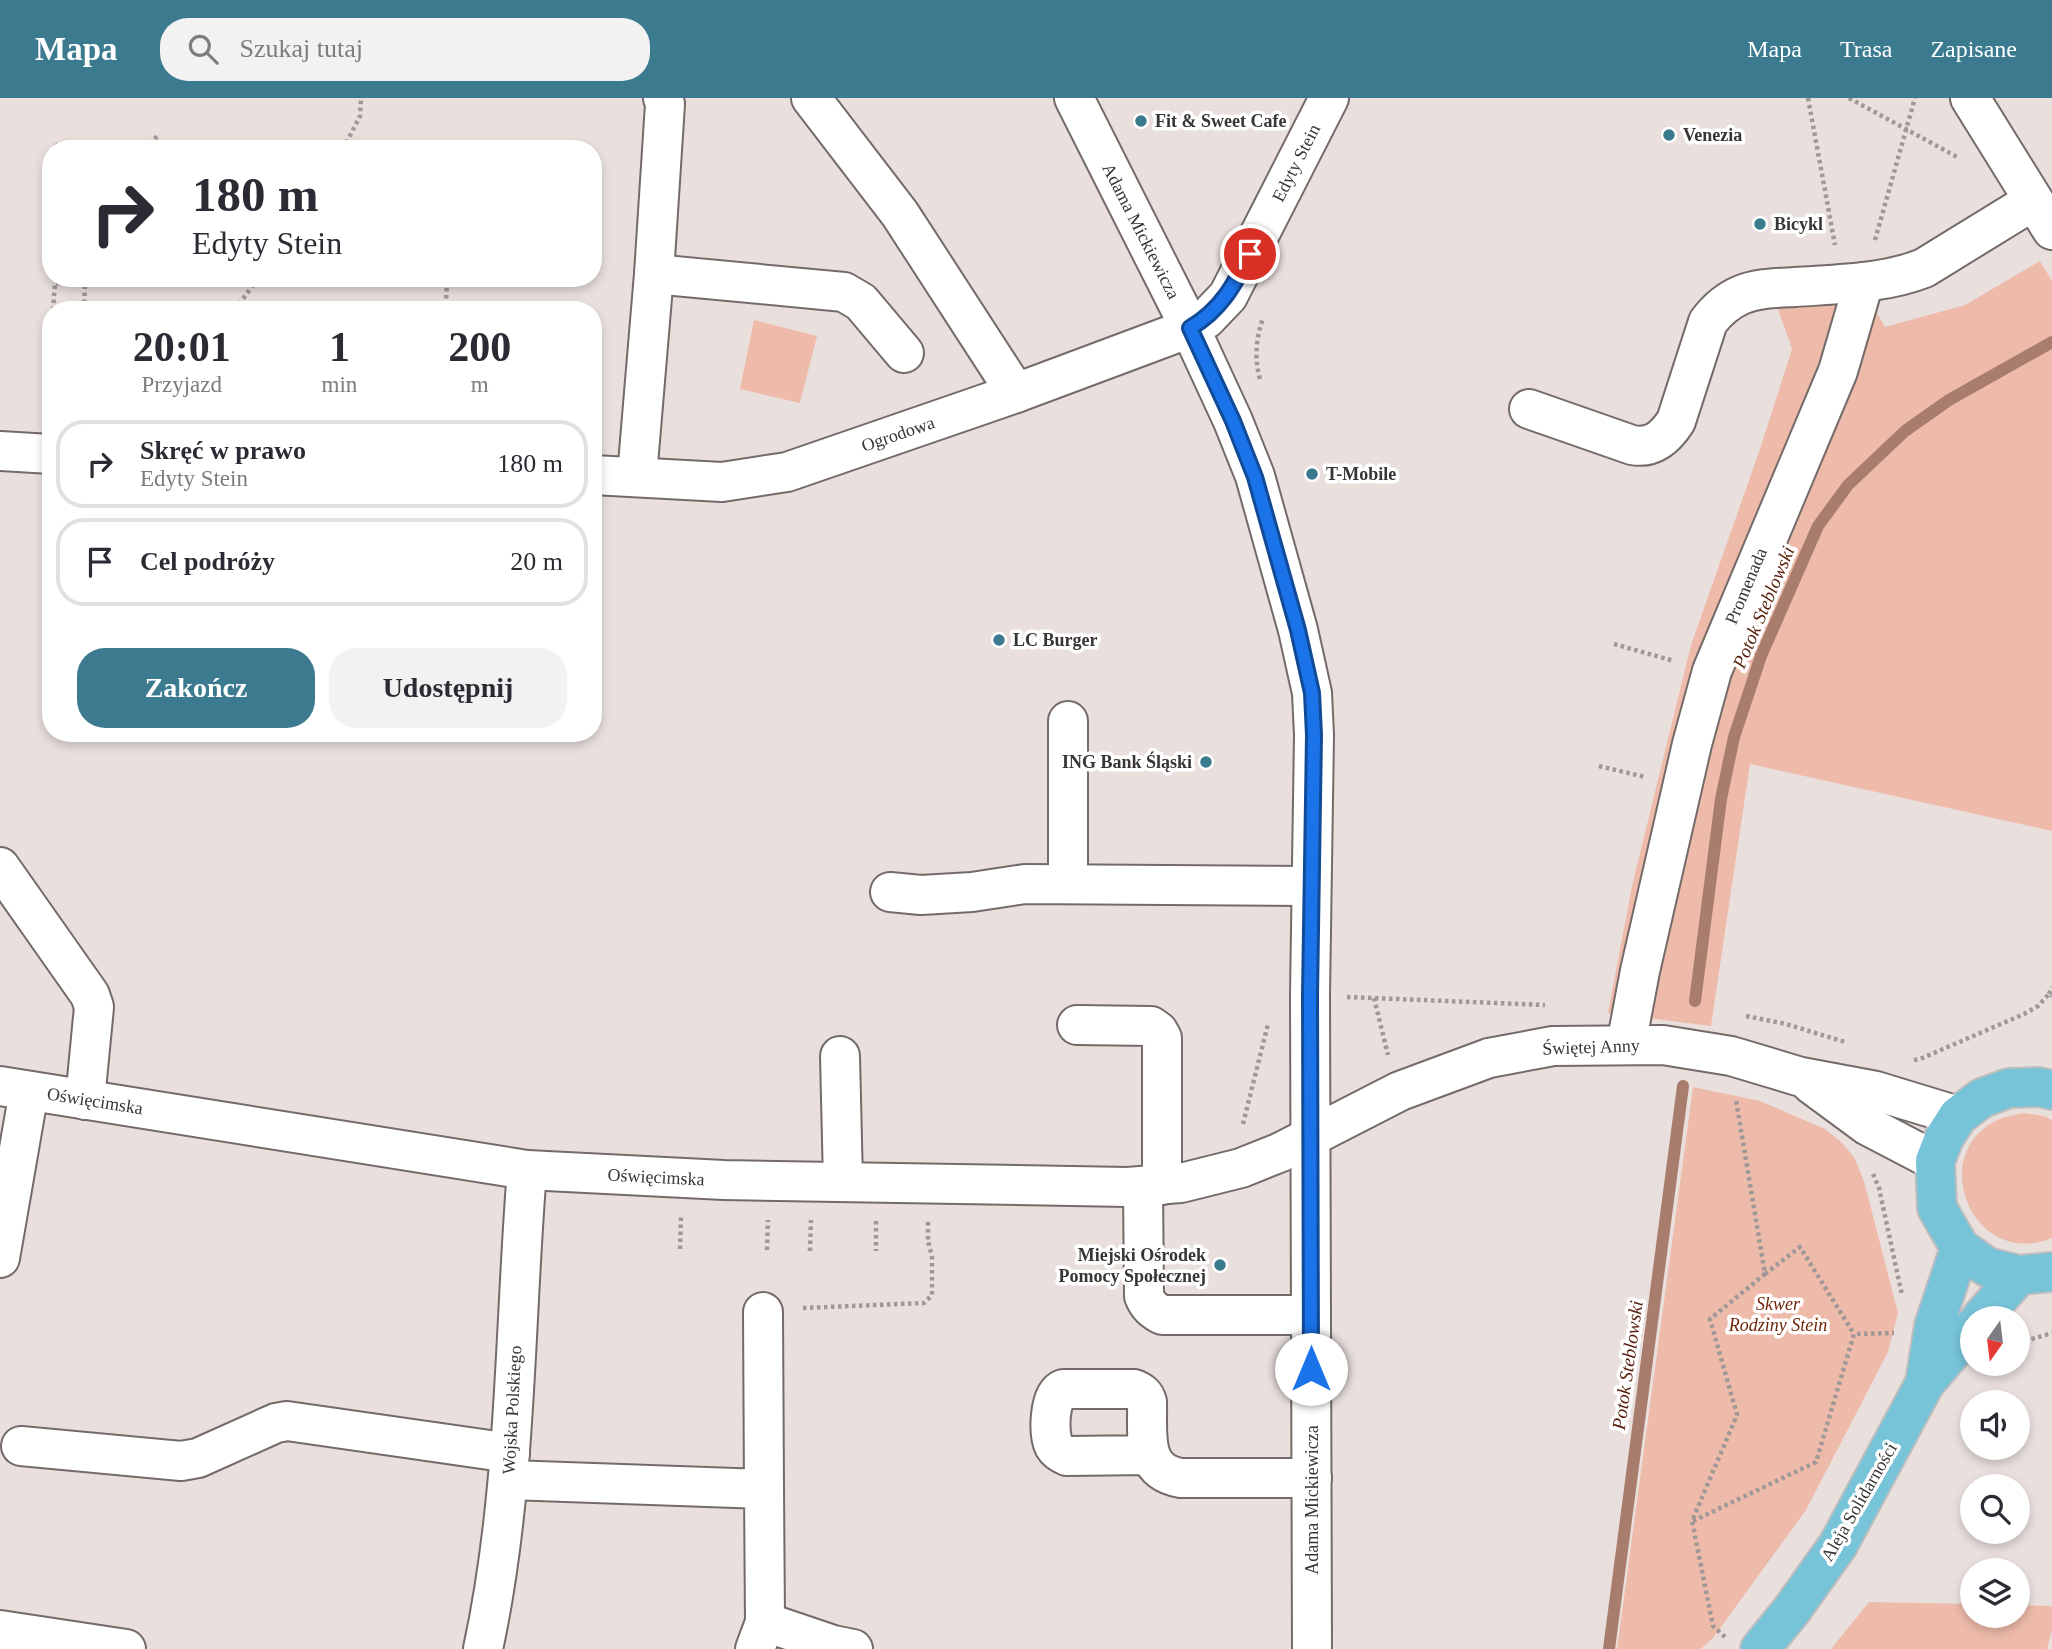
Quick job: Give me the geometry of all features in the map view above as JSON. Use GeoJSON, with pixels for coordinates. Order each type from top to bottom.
{"type":"FeatureCollection","features":[{"type":"Feature","properties":{"kind":"main road"},"geometry":{"type":"LineString","coordinates":[[2035,1274],[1987,1267],[1960,1248],[1937,1208],[1935,1161],[1944,1138],[1958,1116],[1982,1098],[2009,1088],[2048,1079]]}},
{"type":"Feature","properties":{"kind":"main road","name":"Aleja Solidarności"},"geometry":{"type":"LineString","coordinates":[[1925,1383],[1934,1326],[1960,1248]]}},
{"type":"Feature","properties":{"kind":"main road"},"geometry":{"type":"LineString","coordinates":[[1995,1306],[2035,1274]]}},
{"type":"Feature","properties":{"kind":"main road","name":"Aleja Solidarności"},"geometry":{"type":"LineString","coordinates":[[1760,1649],[1838,1545],[1925,1383],[1960,1342]]}},
{"type":"Feature","properties":{"kind":"street"},"geometry":{"type":"LineString","coordinates":[[637,476],[654,274],[665,104],[663,98]]}},
{"type":"Feature","properties":{"kind":"street"},"geometry":{"type":"LineString","coordinates":[[811,98],[900,214],[1016,393]]}},
{"type":"Feature","properties":{"kind":"street","name":"Adama Mickiewicza"},"geometry":{"type":"LineString","coordinates":[[1074,98],[1190,328],[1233,421],[1255,477],[1282,566],[1308,671],[1314,715],[1311,886],[1312,1649]]}},
{"type":"Feature","properties":{"kind":"street","name":"Edyty Stein"},"geometry":{"type":"LineString","coordinates":[[1190,328],[1206,319],[1228,296],[1329,98]]}},
{"type":"Feature","properties":{"kind":"street"},"geometry":{"type":"LineString","coordinates":[[1529,408],[1632,445],[1648,446],[1665,435],[1676,421],[1703,332],[1722,306],[1756,291],[1853,283],[1912,273],[2043,216],[1970,98]]}},
{"type":"Feature","properties":{"kind":"street"},"geometry":{"type":"LineString","coordinates":[[654,274],[844,292],[861,302],[904,353]]}},
{"type":"Feature","properties":{"kind":"street","name":"Promenada"},"geometry":{"type":"LineString","coordinates":[[1626,1045],[1692,744],[1712,671],[1838,371],[1853,283]]}},
{"type":"Feature","properties":{"kind":"street","name":"Ogrodowa"},"geometry":{"type":"LineString","coordinates":[[602,475],[722,482],[787,472],[1016,393],[1190,328]]}},
{"type":"Feature","properties":{"kind":"street"},"geometry":{"type":"LineString","coordinates":[[0,451],[42,453]]}},
{"type":"Feature","properties":{"kind":"street"},"geometry":{"type":"LineString","coordinates":[[1068,721],[1068,884]]}},
{"type":"Feature","properties":{"kind":"street"},"geometry":{"type":"LineString","coordinates":[[0,867],[90,995],[94,1007],[85,1100]]}},
{"type":"Feature","properties":{"kind":"street"},"geometry":{"type":"LineString","coordinates":[[890,892],[921,895],[972,892],[1025,884],[1311,886]]}},
{"type":"Feature","properties":{"kind":"street"},"geometry":{"type":"LineString","coordinates":[[1077,1025],[1151,1026],[1162,1038],[1144,1296],[1147,1304],[1162,1315],[1311,1315]]}},
{"type":"Feature","properties":{"kind":"street","name":"Świętej Anny"},"geometry":{"type":"LineString","coordinates":[[1311,1137],[1400,1091],[1489,1058],[1553,1046],[1663,1045],[1731,1056],[1801,1077],[1876,1091],[1958,1116]]}},
{"type":"Feature","properties":{"kind":"street"},"geometry":{"type":"LineString","coordinates":[[840,1056],[843,1182]]}},
{"type":"Feature","properties":{"kind":"street","name":"Świętej Anny"},"geometry":{"type":"LineString","coordinates":[[1801,1077],[1868,1126],[1935,1161]]}},
{"type":"Feature","properties":{"kind":"street"},"geometry":{"type":"LineString","coordinates":[[0,1258],[14,1088]]}},
{"type":"Feature","properties":{"kind":"street","name":"Oświęcimska"},"geometry":{"type":"LineString","coordinates":[[14,1088],[527,1170],[656,1177],[1153,1186],[1212,1177],[1266,1159],[1311,1137]]}},
{"type":"Feature","properties":{"kind":"street","name":"Wojska Polskiego"},"geometry":{"type":"LineString","coordinates":[[483,1649],[500,1558],[509,1466],[527,1170]]}},
{"type":"Feature","properties":{"kind":"street"},"geometry":{"type":"LineString","coordinates":[[764,1311],[764,1489],[760,1636],[840,1648]]}},
{"type":"Feature","properties":{"kind":"street"},"geometry":{"type":"LineString","coordinates":[[20,1446],[181,1461],[198,1458],[276,1423],[287,1421],[509,1466],[764,1489]]}},
{"type":"Feature","properties":{"kind":"street"},"geometry":{"type":"LineString","coordinates":[[1149,1455],[1162,1471],[1181,1478],[1312,1478]]}},
{"type":"Feature","properties":{"kind":"street"},"geometry":{"type":"LineString","coordinates":[[0,1630],[126,1649]]}},
{"type":"Feature","properties":{"kind":"path"},"geometry":{"type":"LineString","coordinates":[[348,140],[360,116],[361,98]]}},
{"type":"Feature","properties":{"kind":"path"},"geometry":{"type":"LineString","coordinates":[[1808,98],[1853,283]]}},
{"type":"Feature","properties":{"kind":"path"},"geometry":{"type":"LineString","coordinates":[[1850,98],[1905,131],[1965,161]]}},
{"type":"Feature","properties":{"kind":"path"},"geometry":{"type":"LineString","coordinates":[[1853,283],[1915,98]]}},
{"type":"Feature","properties":{"kind":"path"},"geometry":{"type":"LineString","coordinates":[[153,140],[159,134]]}},
{"type":"Feature","properties":{"kind":"path"},"geometry":{"type":"LineString","coordinates":[[1614,644],[1712,671]]}},
{"type":"Feature","properties":{"kind":"path"},"geometry":{"type":"LineString","coordinates":[[1906,1060],[1920,1059],[2024,1014],[2050,995],[2052,987]]}},
{"type":"Feature","properties":{"kind":"path"},"geometry":{"type":"LineString","coordinates":[[1339,996],[1546,1005]]}},
{"type":"Feature","properties":{"kind":"path"},"geometry":{"type":"LineString","coordinates":[[1374,998],[1390,1060]]}},
{"type":"Feature","properties":{"kind":"path"},"geometry":{"type":"LineString","coordinates":[[1241,1132],[1270,1014]]}},
{"type":"Feature","properties":{"kind":"path"},"geometry":{"type":"LineString","coordinates":[[1735,1098],[1765,1274]]}},
{"type":"Feature","properties":{"kind":"path"},"geometry":{"type":"LineString","coordinates":[[1870,1166],[1879,1188],[1903,1301]]}},
{"type":"Feature","properties":{"kind":"path"},"geometry":{"type":"LineString","coordinates":[[680,1249],[681,1203]]}},
{"type":"Feature","properties":{"kind":"path"},"geometry":{"type":"LineString","coordinates":[[767,1250],[768,1216]]}},
{"type":"Feature","properties":{"kind":"path"},"geometry":{"type":"LineString","coordinates":[[810,1251],[811,1216]]}},
{"type":"Feature","properties":{"kind":"path"},"geometry":{"type":"LineString","coordinates":[[876,1217],[876,1251]]}},
{"type":"Feature","properties":{"kind":"path"},"geometry":{"type":"LineString","coordinates":[[928,1217],[929,1252]]}},
{"type":"Feature","properties":{"kind":"path"},"geometry":{"type":"LineString","coordinates":[[764,1311],[924,1303],[932,1295],[932,1257],[928,1241]]}},
{"type":"Feature","properties":{"kind":"path"},"geometry":{"type":"LineString","coordinates":[[1692,1521],[1816,1462],[1854,1334],[1800,1247],[1710,1319],[1737,1415],[1692,1521],[1713,1626]]}},
{"type":"Feature","properties":{"kind":"path"},"geometry":{"type":"LineString","coordinates":[[1854,1334],[1901,1333]]}},
{"type":"Feature","properties":{"kind":"path"},"geometry":{"type":"LineString","coordinates":[[2030,1339],[2052,1333]]}},
{"type":"Feature","properties":{"kind":"green space"},"geometry":{"type":"Polygon","coordinates":[[[2040,261],[2052,281],[2052,831],[1750,764],[1711,1026],[1608,1013],[1632,886],[1691,645],[1792,349],[1773,295],[1867,296],[1885,327],[1965,305],[2040,261]]]}},
{"type":"Feature","properties":{"kind":"green space"},"geometry":{"type":"Polygon","coordinates":[[[754,320],[817,336],[800,403],[740,389],[754,320]]]}},
{"type":"Feature","properties":{"kind":"green space","name":"Skwer Rodziny Stein"},"geometry":{"type":"Polygon","coordinates":[[[1693,1087],[1760,1101],[1825,1129],[1841,1142],[1854,1157],[1864,1181],[1898,1313],[1888,1352],[1806,1510],[1713,1638],[1701,1649],[1617,1649],[1693,1087]]]}},
{"type":"Feature","properties":{"kind":"green space"},"geometry":{"type":"Polygon","coordinates":[[[2023,1113],[2052,1120],[2052,1238],[2024,1244],[1999,1238],[1980,1223],[1967,1202],[1962,1179],[1965,1155],[1978,1134],[2002,1118],[2023,1113]]]}},
{"type":"Feature","properties":{"kind":"green space"},"geometry":{"type":"Polygon","coordinates":[[[1869,1602],[1960,1604],[1960,1628],[2030,1628],[2030,1605],[2052,1606],[2052,1630],[2047,1649],[1831,1649],[1869,1602]]]}},
{"type":"Feature","properties":{"kind":"waterway","name":"Potok Steblowski"},"geometry":{"type":"LineString","coordinates":[[1695,1001],[1721,799],[1734,737],[1761,656],[1818,526],[1848,485],[1905,431],[1949,400],[2052,342]]}},
{"type":"Feature","properties":{"kind":"waterway","name":"Potok Steblowski"},"geometry":{"type":"LineString","coordinates":[[1609,1649],[1683,1086]]}},
{"type":"Feature","properties":{"kind":"place","name":"Fit & Sweet Cafe"},"geometry":{"type":"Point","coordinates":[1141,121]}},
{"type":"Feature","properties":{"kind":"place","name":"Venezia"},"geometry":{"type":"Point","coordinates":[1669,135]}},
{"type":"Feature","properties":{"kind":"place","name":"Bicykl"},"geometry":{"type":"Point","coordinates":[1760,224]}},
{"type":"Feature","properties":{"kind":"place","name":"T-Mobile"},"geometry":{"type":"Point","coordinates":[1312,474]}},
{"type":"Feature","properties":{"kind":"place","name":"LC Burger"},"geometry":{"type":"Point","coordinates":[999,640]}},
{"type":"Feature","properties":{"kind":"place","name":"ING Bank Śląski"},"geometry":{"type":"Point","coordinates":[1206,762]}},
{"type":"Feature","properties":{"kind":"place","name":"Miejski Ośrodek Pomocy Społecznej"},"geometry":{"type":"Point","coordinates":[1220,1265]}},
{"type":"Feature","properties":{"kind":"route"},"geometry":{"type":"LineString","coordinates":[[1250,254],[1228,296],[1206,319],[1190,328],[1233,421],[1255,477],[1287,587],[1312,693],[1311,1369]]}}]}
